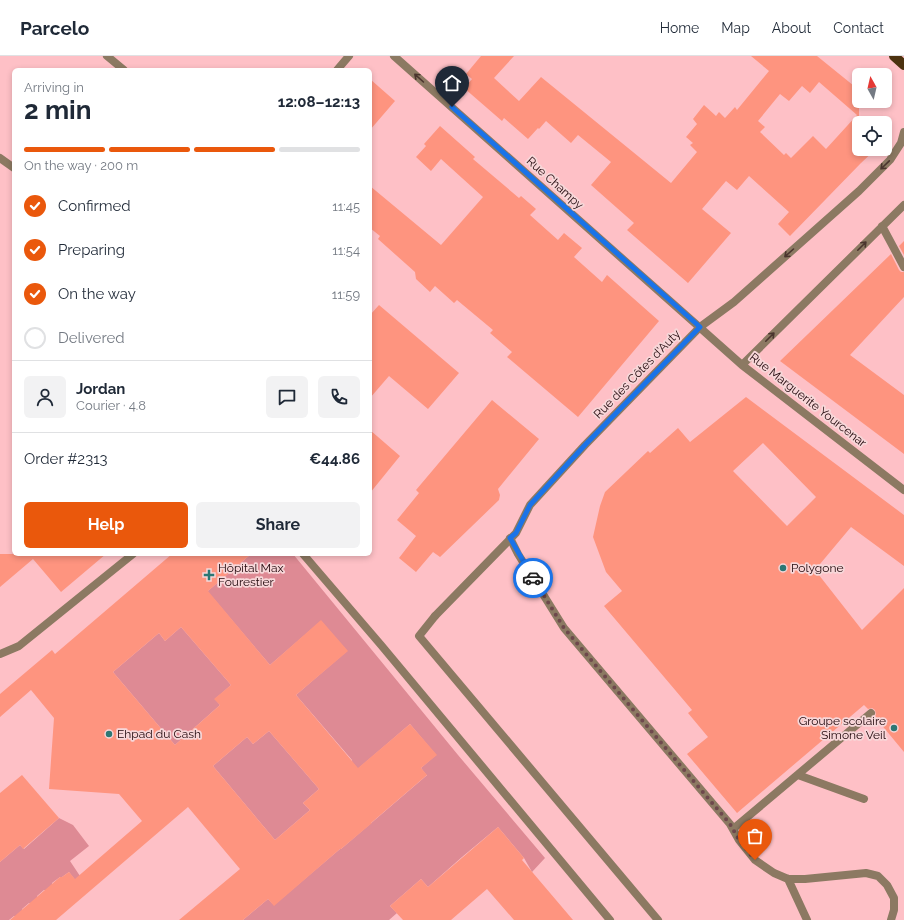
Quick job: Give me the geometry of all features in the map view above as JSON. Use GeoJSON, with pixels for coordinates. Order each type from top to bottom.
{"type":"FeatureCollection","features":[{"type":"Feature","properties":{"kind":"main road"},"geometry":{"type":"LineString","coordinates":[[894,56],[904,65]]}},
{"type":"Feature","properties":{"kind":"street"},"geometry":{"type":"LineString","coordinates":[[107,56],[122,68]]}},
{"type":"Feature","properties":{"kind":"street"},"geometry":{"type":"LineString","coordinates":[[339,68],[349,56]]}},
{"type":"Feature","properties":{"kind":"street","name":"Rue Champy"},"geometry":{"type":"LineString","coordinates":[[394,56],[700,327]]}},
{"type":"Feature","properties":{"kind":"street","name":"Rue des Côtes d'Auty"},"geometry":{"type":"LineString","coordinates":[[658,920],[419,636],[435,616],[516,533],[530,505],[585,445],[700,327],[734,302],[859,191],[890,160],[901,143],[904,132]]}},
{"type":"Feature","properties":{"kind":"street"},"geometry":{"type":"LineString","coordinates":[[0,158],[12,167]]}},
{"type":"Feature","properties":{"kind":"street"},"geometry":{"type":"LineString","coordinates":[[742,365],[904,205]]}},
{"type":"Feature","properties":{"kind":"street"},"geometry":{"type":"LineString","coordinates":[[882,226],[904,267]]}},
{"type":"Feature","properties":{"kind":"street","name":"Rue Marguerite Yourcenar"},"geometry":{"type":"LineString","coordinates":[[700,327],[742,365],[904,490]]}},
{"type":"Feature","properties":{"kind":"street"},"geometry":{"type":"LineString","coordinates":[[510,538],[518,554],[564,628],[730,824],[755,860],[774,873],[788,879],[805,879],[866,873],[878,876],[887,885],[894,898],[894,910],[891,920]]}},
{"type":"Feature","properties":{"kind":"street"},"geometry":{"type":"LineString","coordinates":[[0,654],[19,646],[131,556]]}},
{"type":"Feature","properties":{"kind":"street"},"geometry":{"type":"LineString","coordinates":[[305,556],[381,645],[610,920]]}},
{"type":"Feature","properties":{"kind":"street"},"geometry":{"type":"LineString","coordinates":[[733,829],[871,713]]}},
{"type":"Feature","properties":{"kind":"street"},"geometry":{"type":"LineString","coordinates":[[798,775],[864,799]]}},
{"type":"Feature","properties":{"kind":"street"},"geometry":{"type":"LineString","coordinates":[[788,879],[807,920]]}},
{"type":"Feature","properties":{"kind":"shaded area"},"geometry":{"type":"Polygon","coordinates":[[[249,556],[295,556],[458,755],[545,858],[532,872],[524,858],[498,827],[428,887],[421,879],[390,906],[397,913],[389,920],[243,920],[268,899],[274,905],[427,776],[421,768],[436,755],[410,724],[353,773],[352,760],[296,695],[347,651],[321,621],[270,665],[214,599],[202,596],[249,556]]]}},
{"type":"Feature","properties":{"kind":"shaded area"},"geometry":{"type":"Polygon","coordinates":[[[181,627],[231,685],[215,699],[220,705],[175,745],[113,672],[159,633],[165,641],[181,627]]]}},
{"type":"Feature","properties":{"kind":"shaded area"},"geometry":{"type":"Polygon","coordinates":[[[269,731],[319,789],[303,803],[310,810],[275,840],[213,766],[247,737],[253,744],[269,731]]]}},
{"type":"Feature","properties":{"kind":"shaded area"},"geometry":{"type":"Polygon","coordinates":[[[59,818],[73,825],[89,846],[70,861],[80,876],[75,880],[69,872],[52,883],[52,886],[37,896],[37,899],[22,909],[22,912],[9,920],[0,920],[0,862],[20,845],[24,849],[59,818]]]}},
{"type":"Feature","properties":{"kind":"building"},"geometry":{"type":"Polygon","coordinates":[[[481,56],[514,56],[494,78],[519,101],[541,77],[671,183],[697,152],[690,145],[693,143],[686,137],[697,124],[693,119],[704,105],[716,116],[719,112],[725,118],[735,107],[737,110],[769,71],[751,56],[817,56],[852,84],[852,108],[859,108],[859,116],[856,116],[857,115],[819,82],[810,93],[802,86],[789,101],[780,94],[758,121],[765,127],[760,132],[784,155],[786,153],[791,158],[813,136],[826,149],[852,120],[852,156],[868,156],[790,236],[778,224],[789,212],[749,176],[737,190],[726,181],[702,209],[731,233],[688,283],[627,230],[634,223],[591,185],[611,162],[578,135],[571,143],[546,121],[528,139],[504,118],[502,121],[464,88],[472,79],[466,74],[481,56]]]}},
{"type":"Feature","properties":{"kind":"building"},"geometry":{"type":"Polygon","coordinates":[[[372,81],[395,101],[372,128],[372,81]]]}},
{"type":"Feature","properties":{"kind":"building"},"geometry":{"type":"Polygon","coordinates":[[[440,126],[475,157],[473,159],[519,198],[521,196],[536,209],[530,215],[558,240],[564,233],[582,248],[574,257],[602,282],[607,275],[659,321],[578,417],[507,357],[512,352],[490,333],[493,330],[457,300],[454,303],[435,286],[430,292],[416,279],[415,272],[378,239],[380,236],[372,230],[372,188],[441,245],[483,197],[441,159],[431,171],[416,157],[426,146],[424,144],[440,126]]]}},
{"type":"Feature","properties":{"kind":"building"},"geometry":{"type":"Polygon","coordinates":[[[904,241],[904,255],[899,246],[904,241]]]}},
{"type":"Feature","properties":{"kind":"building"},"geometry":{"type":"Polygon","coordinates":[[[891,254],[899,270],[904,272],[904,297],[850,355],[904,395],[904,454],[780,361],[891,254]]]}},
{"type":"Feature","properties":{"kind":"building"},"geometry":{"type":"Polygon","coordinates":[[[379,305],[459,373],[428,409],[389,376],[372,396],[372,313],[379,305]]]}},
{"type":"Feature","properties":{"kind":"building"},"geometry":{"type":"Polygon","coordinates":[[[746,397],[904,515],[904,566],[851,527],[815,570],[862,630],[904,588],[904,752],[875,717],[875,710],[872,708],[868,709],[864,705],[737,813],[687,754],[708,737],[688,713],[692,710],[604,606],[622,591],[606,572],[593,537],[600,506],[605,492],[648,451],[650,453],[678,428],[690,442],[746,397]],[[763,443],[733,471],[787,526],[816,497],[763,443]]]}},
{"type":"Feature","properties":{"kind":"building"},"geometry":{"type":"Polygon","coordinates":[[[492,400],[539,439],[498,489],[500,495],[499,500],[440,557],[433,552],[416,572],[399,558],[416,536],[397,520],[419,493],[416,490],[492,400]]]}},
{"type":"Feature","properties":{"kind":"building"},"geometry":{"type":"Polygon","coordinates":[[[372,432],[400,456],[372,491],[372,432]]]}},
{"type":"Feature","properties":{"kind":"building"},"geometry":{"type":"Polygon","coordinates":[[[0,554],[12,554],[12,556],[104,556],[61,592],[33,559],[0,587],[0,554]]]}},
{"type":"Feature","properties":{"kind":"building","name":"Ehpad du Cash"},"geometry":{"type":"Polygon","coordinates":[[[170,556],[249,556],[208,591],[270,665],[321,620],[348,651],[296,695],[358,768],[410,724],[437,755],[421,768],[427,775],[372,823],[274,906],[268,899],[243,920],[179,920],[240,869],[188,807],[56,920],[10,920],[60,877],[69,872],[75,879],[142,821],[119,794],[49,789],[54,718],[31,690],[0,717],[0,694],[52,650],[55,654],[170,556]],[[181,627],[165,641],[159,633],[113,672],[175,745],[220,705],[214,699],[231,685],[181,627]],[[269,731],[253,744],[247,737],[213,766],[275,840],[310,810],[303,803],[319,789],[269,731]]]}},
{"type":"Feature","properties":{"kind":"building"},"geometry":{"type":"Polygon","coordinates":[[[22,775],[59,818],[23,849],[20,845],[0,862],[0,793],[22,775]]]}},
{"type":"Feature","properties":{"kind":"building"},"geometry":{"type":"Polygon","coordinates":[[[498,827],[524,858],[522,860],[573,920],[514,920],[487,889],[451,920],[403,920],[390,906],[421,879],[428,887],[498,827]]]}},
{"type":"Feature","properties":{"kind":"way so far"},"geometry":{"type":"LineString","coordinates":[[533,578],[564,628],[730,824],[739,840],[755,860]]}},
{"type":"Feature","properties":{"kind":"place","name":"Polygone"},"geometry":{"type":"Point","coordinates":[783,568]}},
{"type":"Feature","properties":{"kind":"place","name":"Hôpital Max Fourestier"},"geometry":{"type":"Point","coordinates":[209,575]}},
{"type":"Feature","properties":{"kind":"place","name":"Groupe scolaire Simone Veil"},"geometry":{"type":"Point","coordinates":[894,728]}},
{"type":"Feature","properties":{"kind":"place","name":"Ehpad du Cash"},"geometry":{"type":"Point","coordinates":[109,734]}},
{"type":"Feature","properties":{"kind":"route"},"geometry":{"type":"LineString","coordinates":[[452,107],[700,327],[585,445],[530,505],[516,533],[510,538],[533,578]]}}]}
